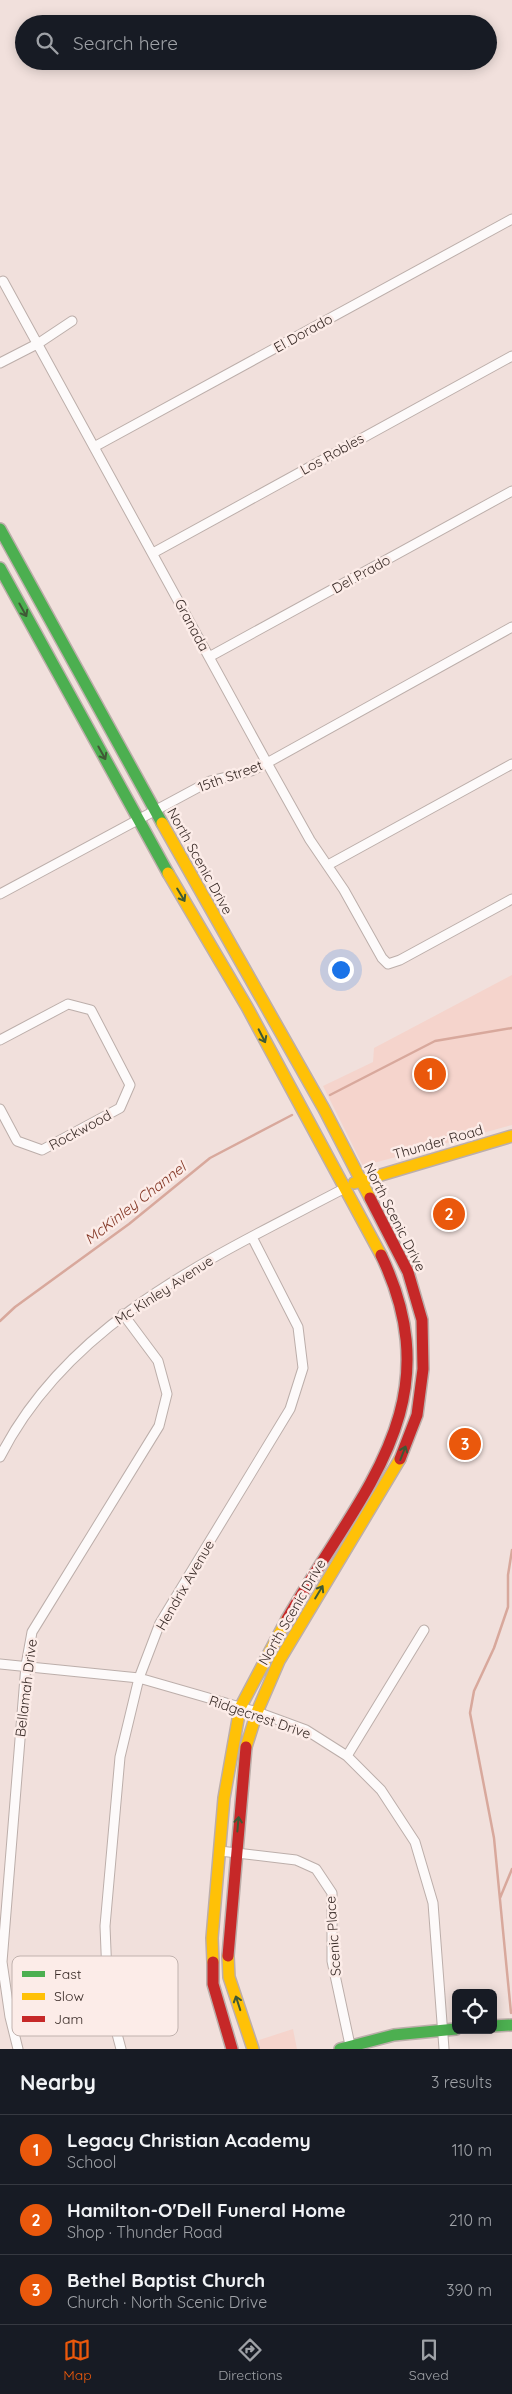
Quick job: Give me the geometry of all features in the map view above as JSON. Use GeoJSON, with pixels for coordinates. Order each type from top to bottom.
{"type":"FeatureCollection","features":[{"type":"Feature","properties":{"kind":"main road","name":"North Scenic Drive"},"geometry":{"type":"LineString","coordinates":[[0,529],[154,810],[324,1109],[408,1272],[422,1320],[423,1359],[417,1415],[399,1461],[279,1661],[256,1712],[245,1749],[228,1949],[230,1977],[253,2049]]}},
{"type":"Feature","properties":{"kind":"main road","name":"North Scenic Drive"},"geometry":{"type":"LineString","coordinates":[[0,568],[138,819],[247,1007],[391,1276],[403,1312],[408,1349],[406,1387],[398,1425],[382,1463],[269,1651],[240,1708],[231,1750],[212,1938],[213,1984],[232,2049]]}},
{"type":"Feature","properties":{"kind":"main road","name":"Thunder Road"},"geometry":{"type":"LineString","coordinates":[[345,1188],[360,1180],[512,1136]]}},
{"type":"Feature","properties":{"kind":"main road"},"geometry":{"type":"LineString","coordinates":[[497,2026],[512,2025]]}},
{"type":"Feature","properties":{"kind":"main road"},"geometry":{"type":"LineString","coordinates":[[345,2047],[394,2035],[452,2029]]}},
{"type":"Feature","properties":{"kind":"street","name":"El Dorado"},"geometry":{"type":"LineString","coordinates":[[94,447],[512,219]]}},
{"type":"Feature","properties":{"kind":"street","name":"Granada"},"geometry":{"type":"LineString","coordinates":[[3,280],[310,840],[328,865],[382,958],[388,964],[400,960],[512,899]]}},
{"type":"Feature","properties":{"kind":"street"},"geometry":{"type":"LineString","coordinates":[[0,363],[39,344],[72,321]]}},
{"type":"Feature","properties":{"kind":"street","name":"Los Robles"},"geometry":{"type":"LineString","coordinates":[[153,553],[512,356]]}},
{"type":"Feature","properties":{"kind":"street","name":"Del Prado"},"geometry":{"type":"LineString","coordinates":[[209,658],[512,491]]}},
{"type":"Feature","properties":{"kind":"street","name":"15th Street"},"geometry":{"type":"LineString","coordinates":[[0,894],[210,781],[251,771],[267,763],[512,627]]}},
{"type":"Feature","properties":{"kind":"street"},"geometry":{"type":"LineString","coordinates":[[328,865],[512,764]]}},
{"type":"Feature","properties":{"kind":"street"},"geometry":{"type":"LineString","coordinates":[[247,1007],[261,1000]]}},
{"type":"Feature","properties":{"kind":"street","name":"Rockwood"},"geometry":{"type":"LineString","coordinates":[[0,1040],[68,1004],[91,1010],[130,1085],[120,1108],[42,1150],[17,1141],[0,1109]]}},
{"type":"Feature","properties":{"kind":"street","name":"Mc Kinley Avenue"},"geometry":{"type":"LineString","coordinates":[[0,1457],[15,1428],[70,1359],[123,1314],[192,1270],[345,1188]]}},
{"type":"Feature","properties":{"kind":"street","name":"Hendrix Avenue"},"geometry":{"type":"LineString","coordinates":[[106,1956],[105,1926],[120,1757],[139,1678],[160,1623],[290,1409],[302,1368],[298,1327],[252,1237]]}},
{"type":"Feature","properties":{"kind":"street","name":"Bellamah Drive"},"geometry":{"type":"LineString","coordinates":[[12,2025],[2,1962],[26,1666],[32,1632],[159,1426],[167,1394],[158,1361],[123,1314]]}},
{"type":"Feature","properties":{"kind":"street"},"geometry":{"type":"LineString","coordinates":[[354,1510],[366,1516]]}},
{"type":"Feature","properties":{"kind":"street"},"geometry":{"type":"LineString","coordinates":[[347,1756],[424,1630]]}},
{"type":"Feature","properties":{"kind":"street","name":"Ridgecrest Drive"},"geometry":{"type":"LineString","coordinates":[[0,1664],[139,1678],[256,1712],[306,1730],[347,1756],[381,1790],[415,1842],[433,1902],[444,2049]]}},
{"type":"Feature","properties":{"kind":"street","name":"Scenic Place"},"geometry":{"type":"LineString","coordinates":[[220,1851],[296,1860],[316,1869],[332,1893],[332,1961],[345,2047]]}},
{"type":"Feature","properties":{"kind":"street","name":"Bellamah Drive"},"geometry":{"type":"LineString","coordinates":[[15,2036],[18,2049]]}},
{"type":"Feature","properties":{"kind":"street","name":"Hendrix Avenue"},"geometry":{"type":"LineString","coordinates":[[118,2036],[121,2049]]}},
{"type":"Feature","properties":{"kind":"shaded area"},"geometry":{"type":"Polygon","coordinates":[[[512,975],[512,1125],[363,1166],[323,1086],[373,1062],[374,1048],[512,975]]]}},
{"type":"Feature","properties":{"kind":"shaded area"},"geometry":{"type":"Polygon","coordinates":[[[293,2029],[297,2049],[259,2049],[256,2041],[293,2029]]]}},
{"type":"Feature","properties":{"kind":"waterway","name":"McKinley Channel"},"geometry":{"type":"LineString","coordinates":[[330,1095],[435,1041],[512,1028]]}},
{"type":"Feature","properties":{"kind":"waterway","name":"McKinley Channel"},"geometry":{"type":"LineString","coordinates":[[0,1321],[15,1307],[129,1224],[210,1158],[292,1115]]}},
{"type":"Feature","properties":{"kind":"waterway"},"geometry":{"type":"LineString","coordinates":[[511,2013],[494,1838],[470,1713],[474,1691],[494,1648],[508,1607],[508,1575],[512,1550]]}},
{"type":"Feature","properties":{"kind":"waterway"},"geometry":{"type":"LineString","coordinates":[[500,1898],[512,1869]]}},
{"type":"Feature","properties":{"kind":"traffic: fast"},"geometry":{"type":"LineString","coordinates":[[0,529],[162,823]]}},
{"type":"Feature","properties":{"kind":"traffic: fast"},"geometry":{"type":"LineString","coordinates":[[0,568],[168,873]]}},
{"type":"Feature","properties":{"kind":"traffic: fast"},"geometry":{"type":"LineString","coordinates":[[497,2026],[512,2025]]}},
{"type":"Feature","properties":{"kind":"traffic: fast"},"geometry":{"type":"LineString","coordinates":[[340,2049],[394,2035],[452,2029]]}},
{"type":"Feature","properties":{"kind":"traffic: slow"},"geometry":{"type":"LineString","coordinates":[[162,823],[324,1109],[370,1198]]}},
{"type":"Feature","properties":{"kind":"traffic: slow"},"geometry":{"type":"LineString","coordinates":[[168,873],[247,1007],[381,1255]]}},
{"type":"Feature","properties":{"kind":"traffic: slow"},"geometry":{"type":"LineString","coordinates":[[354,1183],[512,1136]]}},
{"type":"Feature","properties":{"kind":"traffic: slow"},"geometry":{"type":"LineString","coordinates":[[246,1747],[257,1712],[279,1661],[400,1459]]}},
{"type":"Feature","properties":{"kind":"traffic: slow"},"geometry":{"type":"LineString","coordinates":[[213,1962],[212,1938],[224,1798],[240,1708],[287,1619]]}},
{"type":"Feature","properties":{"kind":"traffic: slow"},"geometry":{"type":"LineString","coordinates":[[228,1956],[229,1977],[253,2049]]}},
{"type":"Feature","properties":{"kind":"traffic: jam"},"geometry":{"type":"LineString","coordinates":[[370,1198],[408,1272],[422,1320],[423,1369],[417,1415],[400,1459]]}},
{"type":"Feature","properties":{"kind":"traffic: jam"},"geometry":{"type":"LineString","coordinates":[[287,1619],[367,1489],[388,1447],[402,1404],[407,1358],[401,1309],[381,1255]]}},
{"type":"Feature","properties":{"kind":"traffic: jam"},"geometry":{"type":"LineString","coordinates":[[228,1956],[246,1747]]}},
{"type":"Feature","properties":{"kind":"traffic: jam"},"geometry":{"type":"LineString","coordinates":[[213,1962],[213,1984],[232,2049]]}},
{"type":"Feature","properties":{"kind":"place","name":"Legacy Christian Academy"},"geometry":{"type":"Point","coordinates":[430,1074]}},
{"type":"Feature","properties":{"kind":"place","name":"Hamilton-O'Dell Funeral Home"},"geometry":{"type":"Point","coordinates":[449,1214]}},
{"type":"Feature","properties":{"kind":"place","name":"Bethel Baptist Church"},"geometry":{"type":"Point","coordinates":[465,1444]}}]}
